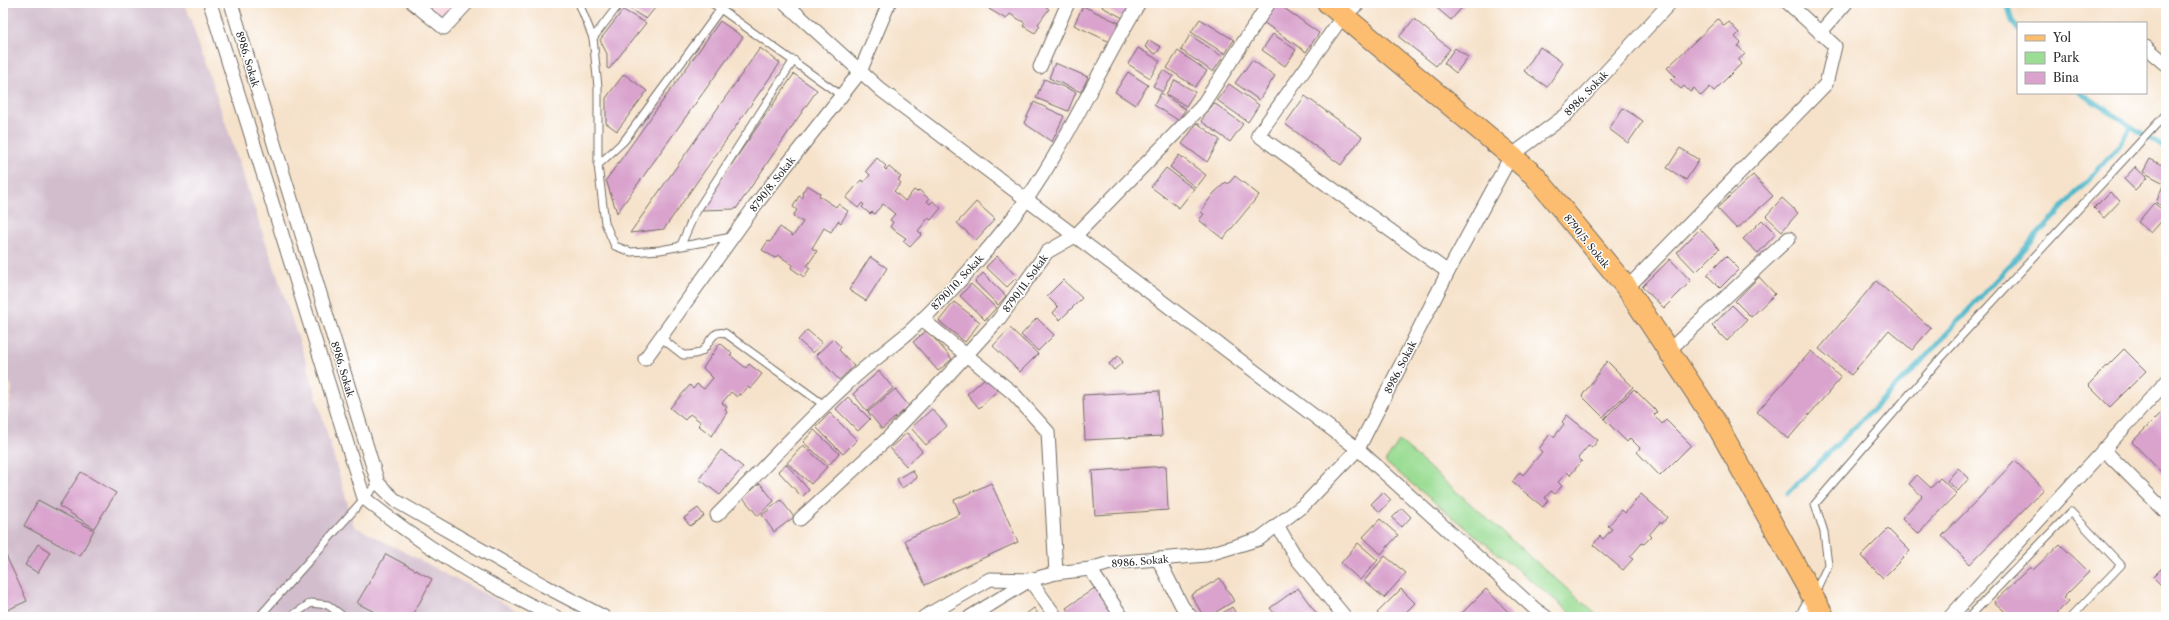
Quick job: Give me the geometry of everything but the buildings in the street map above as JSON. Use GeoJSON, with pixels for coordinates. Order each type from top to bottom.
{"type":"FeatureCollection","features":[{"type":"Feature","properties":{"kind":"main road","name":"8790/5. Sokak"},"geometry":{"type":"LineString","coordinates":[[1343,7],[1534,175],[1626,288],[1713,418],[1780,537],[1812,598],[1824,617]]}},
{"type":"Feature","properties":{"kind":"street","name":"8986. Sokak"},"geometry":{"type":"LineString","coordinates":[[210,3],[364,498]]}},
{"type":"Feature","properties":{"kind":"street","name":"8986. Sokak"},"geometry":{"type":"LineString","coordinates":[[231,3],[378,483],[396,501],[543,586],[604,617]]}},
{"type":"Feature","properties":{"kind":"street"},"geometry":{"type":"LineString","coordinates":[[412,3],[444,28],[467,3]]}},
{"type":"Feature","properties":{"kind":"street"},"geometry":{"type":"LineString","coordinates":[[784,3],[880,90],[1358,449],[1530,613],[1546,617]]}},
{"type":"Feature","properties":{"kind":"street","name":"8790/8. Sokak"},"geometry":{"type":"LineString","coordinates":[[645,359],[732,237],[860,72],[889,3]]}},
{"type":"Feature","properties":{"kind":"street"},"geometry":{"type":"LineString","coordinates":[[1040,67],[1068,3]]}},
{"type":"Feature","properties":{"kind":"street","name":"8790/10. Sokak"},"geometry":{"type":"LineString","coordinates":[[717,515],[824,405],[866,366],[922,319],[952,289],[1009,224],[1045,172],[1139,3]]}},
{"type":"Feature","properties":{"kind":"street","name":"8790/11. Sokak"},"geometry":{"type":"LineString","coordinates":[[800,519],[886,440],[967,354],[999,319],[1047,252],[1075,236],[1201,107],[1269,3]]}},
{"type":"Feature","properties":{"kind":"street","name":"8986. Sokak"},"geometry":{"type":"LineString","coordinates":[[924,617],[990,579],[1030,580],[1056,573],[1090,569],[1110,564],[1206,555],[1259,539],[1305,504],[1358,449],[1448,272],[1511,156],[1566,115],[1670,3]]}},
{"type":"Feature","properties":{"kind":"street"},"geometry":{"type":"LineString","coordinates":[[1626,288],[1826,84],[1835,46],[1788,3]]}},
{"type":"Feature","properties":{"kind":"street"},"geometry":{"type":"LineString","coordinates":[[1820,33],[1846,3]]}},
{"type":"Feature","properties":{"kind":"street"},"geometry":{"type":"LineString","coordinates":[[1343,7],[1258,135],[1448,272]]}},
{"type":"Feature","properties":{"kind":"street"},"geometry":{"type":"LineString","coordinates":[[2147,48],[2166,64]]}},
{"type":"Feature","properties":{"kind":"street"},"geometry":{"type":"LineString","coordinates":[[1668,351],[1789,238]]}},
{"type":"Feature","properties":{"kind":"street"},"geometry":{"type":"LineString","coordinates":[[922,319],[967,354],[1013,393],[1048,432],[1056,573]]}},
{"type":"Feature","properties":{"kind":"street"},"geometry":{"type":"LineString","coordinates":[[1958,615],[2103,449],[2166,382]]}},
{"type":"Feature","properties":{"kind":"street"},"geometry":{"type":"LineString","coordinates":[[2103,449],[2166,512]]}},
{"type":"Feature","properties":{"kind":"street"},"geometry":{"type":"LineString","coordinates":[[364,498],[393,522],[459,565],[556,617]]}},
{"type":"Feature","properties":{"kind":"street"},"geometry":{"type":"LineString","coordinates":[[1277,525],[1296,559],[1344,617]]}},
{"type":"Feature","properties":{"kind":"street"},"geometry":{"type":"LineString","coordinates":[[1158,559],[1182,606],[1191,617]]}},
{"type":"Feature","properties":{"kind":"street"},"geometry":{"type":"LineString","coordinates":[[1090,569],[1122,617]]}},
{"type":"Feature","properties":{"kind":"street","name":"8986. Sokak"},"geometry":{"type":"LineString","coordinates":[[970,617],[1030,580]]}},
{"type":"Feature","properties":{"kind":"street"},"geometry":{"type":"LineString","coordinates":[[1030,580],[1056,617]]}},
{"type":"Feature","properties":{"kind":"street"},"geometry":{"type":"LineString","coordinates":[[1802,617],[1812,598]]}},
{"type":"Feature","properties":{"kind":"lane"},"geometry":{"type":"LineString","coordinates":[[579,3],[594,38],[598,87],[598,165],[604,223],[615,246],[631,252],[660,250],[732,237]]}},
{"type":"Feature","properties":{"kind":"lane"},"geometry":{"type":"LineString","coordinates":[[594,38],[620,3]]}},
{"type":"Feature","properties":{"kind":"lane"},"geometry":{"type":"LineString","coordinates":[[712,3],[794,60],[842,96]]}},
{"type":"Feature","properties":{"kind":"lane"},"geometry":{"type":"LineString","coordinates":[[598,165],[624,141],[720,10]]}},
{"type":"Feature","properties":{"kind":"lane"},"geometry":{"type":"LineString","coordinates":[[681,245],[694,215],[794,60]]}},
{"type":"Feature","properties":{"kind":"lane"},"geometry":{"type":"LineString","coordinates":[[1812,598],[1828,565],[1824,532],[1815,504],[1940,359],[2142,142],[2166,114]]}},
{"type":"Feature","properties":{"kind":"lane"},"geometry":{"type":"LineString","coordinates":[[660,337],[683,355],[696,354],[702,351],[714,334],[720,332],[725,333],[824,405]]}},
{"type":"Feature","properties":{"kind":"lane"},"geometry":{"type":"LineString","coordinates":[[259,617],[378,483]]}},
{"type":"Feature","properties":{"kind":"lane"},"geometry":{"type":"LineString","coordinates":[[1969,617],[2071,512],[2121,565],[2071,617]]}},
{"type":"Feature","properties":{"kind":"lane"},"geometry":{"type":"LineString","coordinates":[[290,617],[311,603],[328,605],[344,617]]}},
{"type":"Feature","properties":{"kind":"shaded area"},"geometry":{"type":"Polygon","coordinates":[[[10,3],[185,3],[307,364],[354,526],[530,617],[3,617],[3,439],[12,388],[3,370],[3,21],[10,3]]]}},
{"type":"Feature","properties":{"kind":"shaded area"},"geometry":{"type":"Polygon","coordinates":[[[420,3],[464,3],[446,23],[420,3]]]}},
{"type":"Feature","properties":{"kind":"green space"},"geometry":{"type":"Polygon","coordinates":[[[1399,441],[1599,617],[1576,617],[1385,462],[1399,441]]]}},
{"type":"Feature","properties":{"kind":"waterway"},"geometry":{"type":"LineString","coordinates":[[2007,3],[2012,21],[2017,28]]}},
{"type":"Feature","properties":{"kind":"waterway"},"geometry":{"type":"LineString","coordinates":[[2082,94],[2166,149]]}},
{"type":"Feature","properties":{"kind":"waterway"},"geometry":{"type":"LineString","coordinates":[[1788,493],[1917,366],[2118,147],[2131,127]]}}]}
